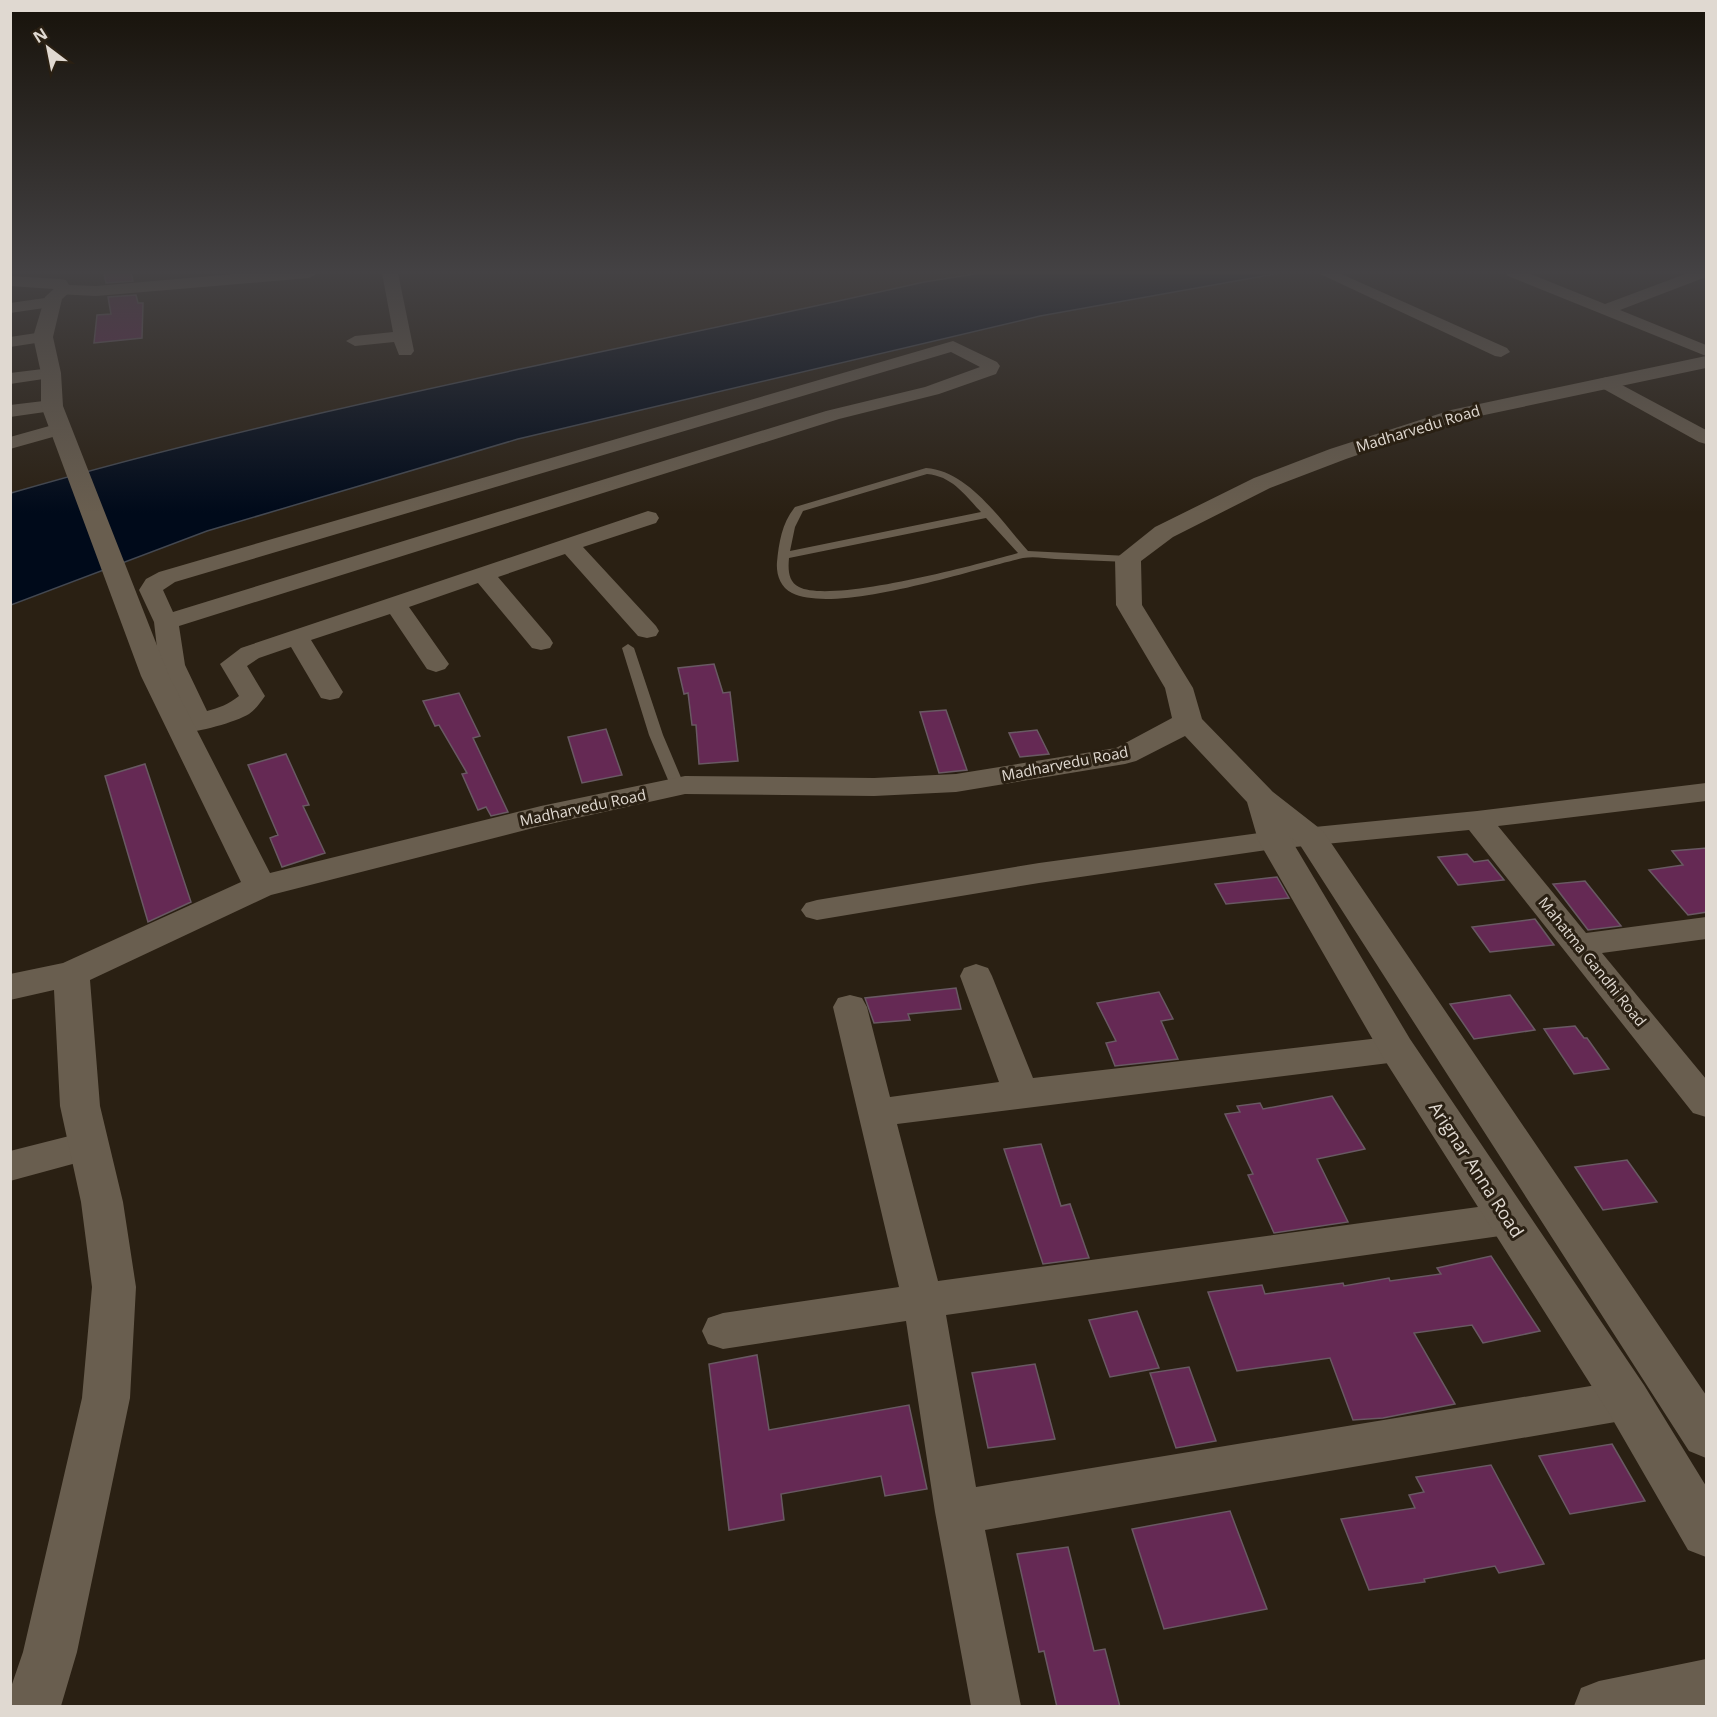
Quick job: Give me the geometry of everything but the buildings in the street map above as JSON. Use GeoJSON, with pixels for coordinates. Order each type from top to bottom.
{"type":"FeatureCollection","features":[{"type":"Feature","properties":{"kind":"street"},"geometry":{"type":"LineString","coordinates":[[47,353],[51,373],[52,406],[154,676],[185,725],[260,886]]}},
{"type":"Feature","properties":{"kind":"street"},"geometry":{"type":"LineString","coordinates":[[185,725],[196,717],[172,665],[166,622],[151,590],[154,584],[167,577],[928,353]]}},
{"type":"Feature","properties":{"kind":"street"},"geometry":{"type":"LineString","coordinates":[[166,622],[832,415],[943,387],[990,370],[991,366],[967,353]]}},
{"type":"Feature","properties":{"kind":"street","name":"Madharvedu Road"},"geometry":{"type":"LineString","coordinates":[[1128,559],[1174,527],[1262,483],[1338,454],[1451,416],[1707,362]]}},
{"type":"Feature","properties":{"kind":"street"},"geometry":{"type":"LineString","coordinates":[[10,380],[51,373]]}},
{"type":"Feature","properties":{"kind":"street"},"geometry":{"type":"LineString","coordinates":[[1607,383],[1707,438]]}},
{"type":"Feature","properties":{"kind":"street"},"geometry":{"type":"LineString","coordinates":[[797,390],[832,415]]}},
{"type":"Feature","properties":{"kind":"street"},"geometry":{"type":"LineString","coordinates":[[10,411],[52,406]]}},
{"type":"Feature","properties":{"kind":"street"},"geometry":{"type":"LineString","coordinates":[[10,443],[60,429]]}},
{"type":"Feature","properties":{"kind":"street"},"geometry":{"type":"LineString","coordinates":[[435,500],[468,529]]}},
{"type":"Feature","properties":{"kind":"street"},"geometry":{"type":"LineString","coordinates":[[185,725],[235,711],[248,702],[252,696],[234,669],[235,661],[250,653],[648,518]]}},
{"type":"Feature","properties":{"kind":"street"},"geometry":{"type":"LineString","coordinates":[[569,545],[647,631]]}},
{"type":"Feature","properties":{"kind":"street"},"geometry":{"type":"LineString","coordinates":[[1128,559],[1129,605],[1179,688],[1188,722]]}},
{"type":"Feature","properties":{"kind":"street"},"geometry":{"type":"LineString","coordinates":[[483,574],[541,643]]}},
{"type":"Feature","properties":{"kind":"street"},"geometry":{"type":"LineString","coordinates":[[395,604],[436,664]]}},
{"type":"Feature","properties":{"kind":"street"},"geometry":{"type":"LineString","coordinates":[[297,637],[330,692]]}},
{"type":"Feature","properties":{"kind":"street","name":"Madharvedu Road"},"geometry":{"type":"LineString","coordinates":[[10,987],[70,974],[260,886],[541,816],[678,787],[874,787],[956,783],[1125,755],[1188,722]]}},
{"type":"Feature","properties":{"kind":"street","name":"Arignar Anna Road"},"geometry":{"type":"LineString","coordinates":[[1188,722],[1262,799],[1293,839],[1513,1146],[1707,1434]]}},
{"type":"Feature","properties":{"kind":"street"},"geometry":{"type":"LineString","coordinates":[[817,910],[1039,873],[1293,839],[1478,820],[1707,792]]}},
{"type":"Feature","properties":{"kind":"street","name":"Mahatma Gandhi Road"},"geometry":{"type":"LineString","coordinates":[[1478,820],[1579,945],[1701,1088]]}},
{"type":"Feature","properties":{"kind":"street","name":"Arignar Anna Road"},"geometry":{"type":"LineString","coordinates":[[1293,839],[1397,1049],[1627,1400],[1707,1532]]}},
{"type":"Feature","properties":{"kind":"street"},"geometry":{"type":"LineString","coordinates":[[1579,945],[1707,928]]}},
{"type":"Feature","properties":{"kind":"street"},"geometry":{"type":"LineString","coordinates":[[33,1707],[50,1652],[106,1398],[114,1287],[102,1202],[80,1106],[70,974]]}},
{"type":"Feature","properties":{"kind":"street"},"geometry":{"type":"LineString","coordinates":[[976,976],[1021,1093]]}},
{"type":"Feature","properties":{"kind":"street"},"geometry":{"type":"LineString","coordinates":[[850,1007],[922,1301],[958,1512],[996,1707]]}},
{"type":"Feature","properties":{"kind":"street"},"geometry":{"type":"LineString","coordinates":[[876,1113],[1021,1093],[1397,1049]]}},
{"type":"Feature","properties":{"kind":"street"},"geometry":{"type":"LineString","coordinates":[[10,1166],[89,1146]]}},
{"type":"Feature","properties":{"kind":"street"},"geometry":{"type":"LineString","coordinates":[[723,1331],[1507,1219]]}},
{"type":"Feature","properties":{"kind":"street"},"geometry":{"type":"LineString","coordinates":[[958,1512],[1627,1400]]}},
{"type":"Feature","properties":{"kind":"street"},"geometry":{"type":"LineString","coordinates":[[1599,1707],[1707,1684]]}},
{"type":"Feature","properties":{"kind":"lane"},"geometry":{"type":"LineString","coordinates":[[1025,554],[950,476],[926,471],[912,473],[798,509],[790,519],[781,572],[788,584],[798,592],[835,595],[974,569],[1025,554],[1128,559]]}},
{"type":"Feature","properties":{"kind":"lane"},"geometry":{"type":"LineString","coordinates":[[784,556],[989,514]]}},
{"type":"Feature","properties":{"kind":"lane"},"geometry":{"type":"LineString","coordinates":[[628,648],[642,685],[653,727],[678,787]]}},
{"type":"Feature","properties":{"kind":"water"},"geometry":{"type":"Polygon","coordinates":[[[595,353],[882,353],[518,439],[207,531],[11,605],[11,493],[237,433],[595,353]]]}}]}
